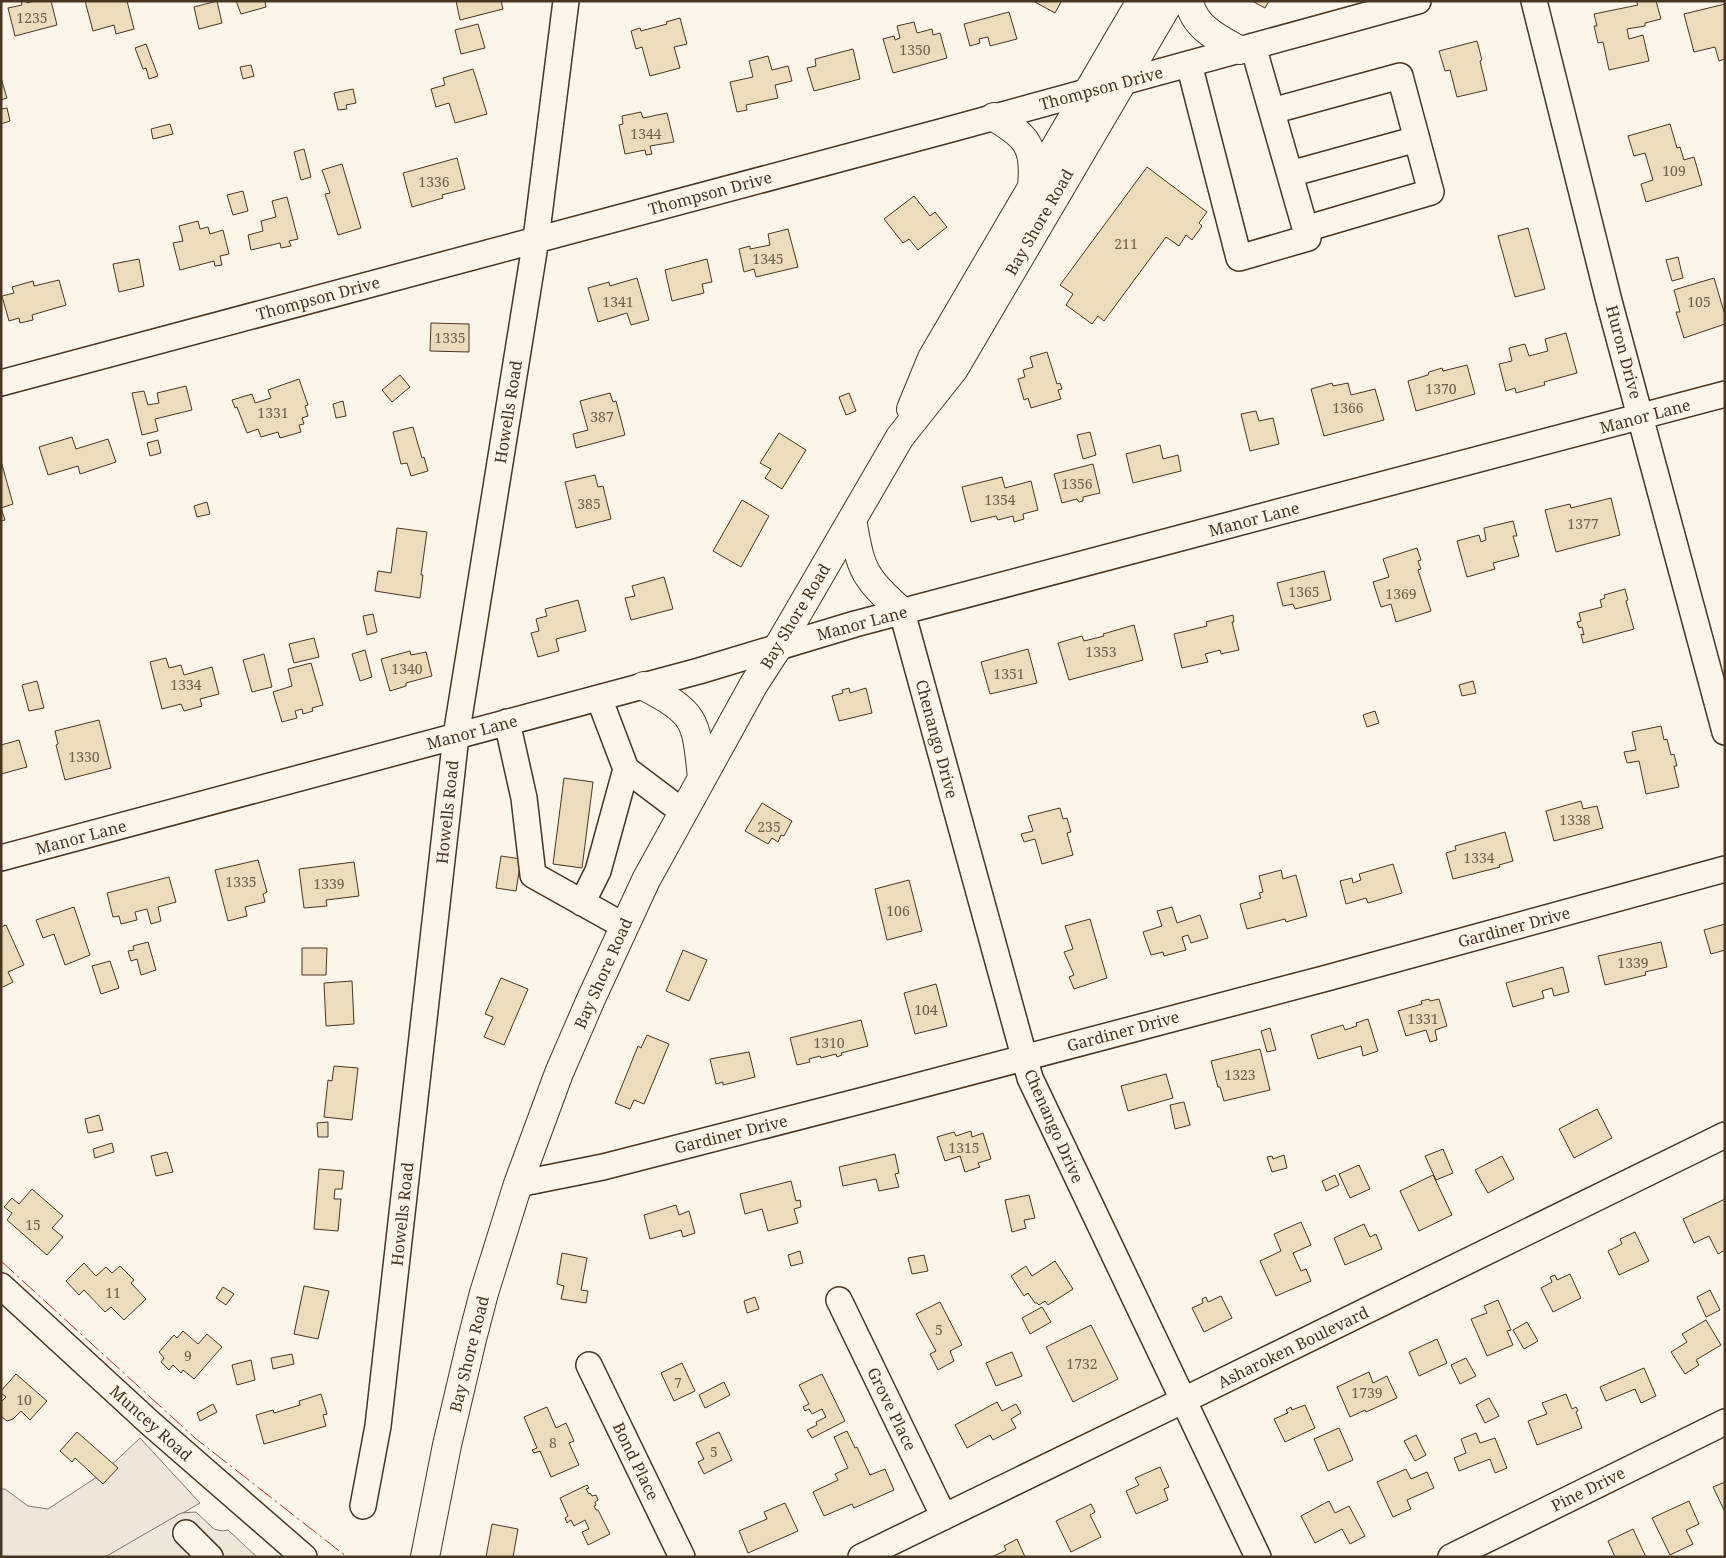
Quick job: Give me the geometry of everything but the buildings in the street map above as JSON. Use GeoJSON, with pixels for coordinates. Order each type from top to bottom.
{"type":"FeatureCollection","features":[{"type":"Feature","properties":{"kind":"main road","name":"Bay Shore Road"},"geometry":{"type":"LineString","coordinates":[[425,1557],[447,1445],[472,1339],[484,1293],[518,1184],[559,1073],[624,926],[646,880],[754,684],[778,647],[900,437],[932,358],[1141,1]]}},
{"type":"Feature","properties":{"kind":"main road","name":"Bay Shore Road"},"geometry":{"type":"LineString","coordinates":[[900,437],[954,369],[1170,1]]}},
{"type":"Feature","properties":{"kind":"main road"},"geometry":{"type":"LineString","coordinates":[[1189,1],[1193,14],[1202,27],[1217,38],[1246,48]]}},
{"type":"Feature","properties":{"kind":"main road"},"geometry":{"type":"LineString","coordinates":[[994,117],[1018,132],[1030,150],[1034,169],[1032,186]]}},
{"type":"Feature","properties":{"kind":"main road"},"geometry":{"type":"LineString","coordinates":[[852,520],[860,556],[868,576],[902,612]]}},
{"type":"Feature","properties":{"kind":"main road"},"geometry":{"type":"LineString","coordinates":[[644,686],[672,701],[690,718],[697,735],[702,778]]}},
{"type":"Feature","properties":{"kind":"street","name":"Howells Road"},"geometry":{"type":"LineString","coordinates":[[363,1506],[378,1426],[456,736],[536,239],[566,1]]}},
{"type":"Feature","properties":{"kind":"street","name":"Thompson Drive"},"geometry":{"type":"LineString","coordinates":[[1,384],[1418,1]]}},
{"type":"Feature","properties":{"kind":"street","name":"Huron Drive"},"geometry":{"type":"LineString","coordinates":[[1534,1],[1609,301],[1642,417],[1725,732]]}},
{"type":"Feature","properties":{"kind":"street"},"geometry":{"type":"LineString","coordinates":[[1189,64],[1239,258],[1308,238],[1269,102],[1246,48]]}},
{"type":"Feature","properties":{"kind":"street"},"geometry":{"type":"LineString","coordinates":[[1269,102],[1400,76],[1431,192],[1305,229]]}},
{"type":"Feature","properties":{"kind":"street"},"geometry":{"type":"LineString","coordinates":[[1290,174],[1417,139]]}},
{"type":"Feature","properties":{"kind":"street","name":"Manor Lane"},"geometry":{"type":"LineString","coordinates":[[1,858],[644,686],[822,633],[1725,394]]}},
{"type":"Feature","properties":{"kind":"street","name":"Chenango Drive"},"geometry":{"type":"LineString","coordinates":[[902,612],[1030,1078],[1182,1401],[1258,1557]]}},
{"type":"Feature","properties":{"kind":"street"},"geometry":{"type":"LineString","coordinates":[[599,698],[626,769],[683,812]]}},
{"type":"Feature","properties":{"kind":"street"},"geometry":{"type":"LineString","coordinates":[[507,722],[524,798],[533,875],[624,926]]}},
{"type":"Feature","properties":{"kind":"street"},"geometry":{"type":"LineString","coordinates":[[582,903],[598,871],[626,769]]}},
{"type":"Feature","properties":{"kind":"street","name":"Gardiner Drive"},"geometry":{"type":"LineString","coordinates":[[518,1184],[602,1167],[864,1100],[1336,976],[1725,869]]}},
{"type":"Feature","properties":{"kind":"street","name":"Asharoken Boulevard"},"geometry":{"type":"LineString","coordinates":[[861,1557],[1725,1135]]}},
{"type":"Feature","properties":{"kind":"street","name":"Muncey Road"},"geometry":{"type":"LineString","coordinates":[[1,1286],[150,1423],[304,1557]]}},
{"type":"Feature","properties":{"kind":"street","name":"Grove Place"},"geometry":{"type":"LineString","coordinates":[[839,1300],[944,1517]]}},
{"type":"Feature","properties":{"kind":"street","name":"Bond Place"},"geometry":{"type":"LineString","coordinates":[[589,1365],[682,1557]]}},
{"type":"Feature","properties":{"kind":"street","name":"Pine Drive"},"geometry":{"type":"LineString","coordinates":[[1451,1557],[1725,1422]]}},
{"type":"Feature","properties":{"kind":"street"},"geometry":{"type":"LineString","coordinates":[[186,1533],[210,1557]]}},
{"type":"Feature","properties":{"kind":"shaded area"},"geometry":{"type":"Polygon","coordinates":[[[140,1438],[200,1503],[107,1557],[1,1557],[1,1489],[5,1489],[28,1506],[48,1509],[103,1473],[140,1438]]]}},
{"type":"Feature","properties":{"kind":"shaded area"},"geometry":{"type":"Polygon","coordinates":[[[196,1512],[214,1529],[228,1530],[257,1557],[105,1557],[181,1513],[196,1512]]]}},
{"type":"Feature","properties":{"kind":"power"},"geometry":{"type":"LineString","coordinates":[[1,1261],[195,1438],[347,1557]]}}]}
